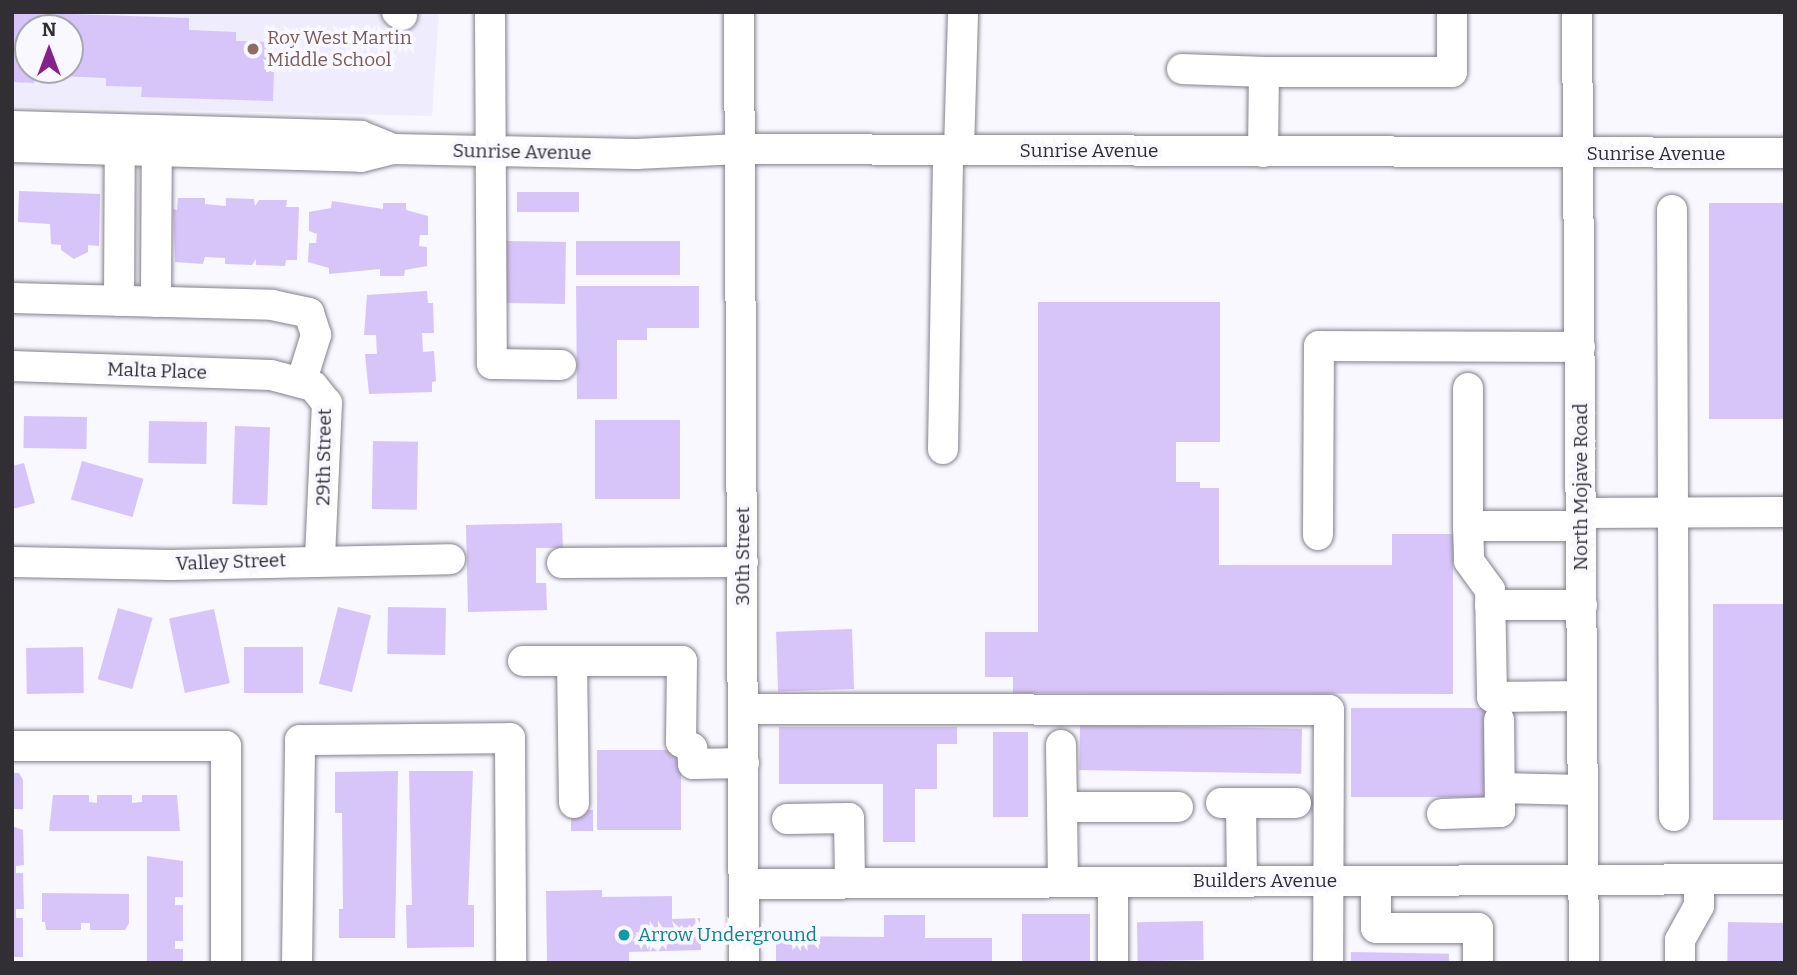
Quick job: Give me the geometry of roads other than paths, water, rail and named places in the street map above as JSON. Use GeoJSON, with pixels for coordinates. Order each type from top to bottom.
{"type":"FeatureCollection","features":[{"type":"Feature","properties":{"kind":"street"},"geometry":{"type":"LineString","coordinates":[[490,12],[488,153],[492,364],[561,365]]}},
{"type":"Feature","properties":{"kind":"street","name":"30th Street"},"geometry":{"type":"LineString","coordinates":[[739,12],[744,963]]}},
{"type":"Feature","properties":{"kind":"street"},"geometry":{"type":"LineString","coordinates":[[943,449],[953,150],[962,12]]}},
{"type":"Feature","properties":{"kind":"street"},"geometry":{"type":"LineString","coordinates":[[1182,69],[1452,72],[1452,12]]}},
{"type":"Feature","properties":{"kind":"street","name":"North Mojave Road"},"geometry":{"type":"LineString","coordinates":[[1577,12],[1584,963]]}},
{"type":"Feature","properties":{"kind":"street"},"geometry":{"type":"LineString","coordinates":[[1263,152],[1264,72]]}},
{"type":"Feature","properties":{"kind":"street","name":"Sunrise Avenue"},"geometry":{"type":"LineString","coordinates":[[12,126],[120,140]]}},
{"type":"Feature","properties":{"kind":"street"},"geometry":{"type":"LineString","coordinates":[[119,301],[120,140]]}},
{"type":"Feature","properties":{"kind":"street","name":"Sunrise Avenue"},"geometry":{"type":"LineString","coordinates":[[12,147],[120,140],[157,141],[361,157],[393,149],[488,153],[740,149],[1578,155],[1785,153]]}},
{"type":"Feature","properties":{"kind":"street"},"geometry":{"type":"LineString","coordinates":[[156,302],[157,141]]}},
{"type":"Feature","properties":{"kind":"street"},"geometry":{"type":"LineString","coordinates":[[1672,210],[1674,816]]}},
{"type":"Feature","properties":{"kind":"street"},"geometry":{"type":"LineString","coordinates":[[119,229],[156,230]]}},
{"type":"Feature","properties":{"kind":"street"},"geometry":{"type":"LineString","coordinates":[[12,298],[272,305],[309,313],[316,335],[302,380]]}},
{"type":"Feature","properties":{"kind":"street"},"geometry":{"type":"LineString","coordinates":[[1318,535],[1319,346],[1580,347]]}},
{"type":"Feature","properties":{"kind":"street","name":"Malta Place"},"geometry":{"type":"LineString","coordinates":[[12,366],[302,380]]}},
{"type":"Feature","properties":{"kind":"street","name":"29th Street"},"geometry":{"type":"LineString","coordinates":[[302,380],[322,393],[327,403],[320,560]]}},
{"type":"Feature","properties":{"kind":"street"},"geometry":{"type":"LineString","coordinates":[[1468,388],[1469,561],[1490,590],[1492,696],[1582,696]]}},
{"type":"Feature","properties":{"kind":"street"},"geometry":{"type":"LineString","coordinates":[[1468,526],[1673,513],[1785,512]]}},
{"type":"Feature","properties":{"kind":"street","name":"Valley Street"},"geometry":{"type":"LineString","coordinates":[[12,562],[171,565],[450,559]]}},
{"type":"Feature","properties":{"kind":"street"},"geometry":{"type":"LineString","coordinates":[[562,563],[743,562]]}},
{"type":"Feature","properties":{"kind":"street"},"geometry":{"type":"LineString","coordinates":[[1490,605],[1581,605]]}},
{"type":"Feature","properties":{"kind":"street"},"geometry":{"type":"LineString","coordinates":[[523,661],[681,661],[681,742],[692,748],[693,764],[744,763]]}},
{"type":"Feature","properties":{"kind":"street"},"geometry":{"type":"LineString","coordinates":[[572,661],[574,803]]}},
{"type":"Feature","properties":{"kind":"street"},"geometry":{"type":"LineString","coordinates":[[744,709],[1329,710],[1328,963]]}},
{"type":"Feature","properties":{"kind":"street"},"geometry":{"type":"LineString","coordinates":[[1442,814],[1500,813],[1499,720]]}},
{"type":"Feature","properties":{"kind":"street"},"geometry":{"type":"LineString","coordinates":[[297,963],[300,740],[510,738],[511,963]]}},
{"type":"Feature","properties":{"kind":"street"},"geometry":{"type":"LineString","coordinates":[[1061,745],[1063,882]]}},
{"type":"Feature","properties":{"kind":"street"},"geometry":{"type":"LineString","coordinates":[[12,746],[226,746],[226,963]]}},
{"type":"Feature","properties":{"kind":"street"},"geometry":{"type":"LineString","coordinates":[[1500,788],[1583,789]]}},
{"type":"Feature","properties":{"kind":"street"},"geometry":{"type":"LineString","coordinates":[[1242,881],[1231,803],[1296,803]]}},
{"type":"Feature","properties":{"kind":"street"},"geometry":{"type":"LineString","coordinates":[[1062,807],[1178,807]]}},
{"type":"Feature","properties":{"kind":"street"},"geometry":{"type":"LineString","coordinates":[[787,819],[849,818],[850,883]]}},
{"type":"Feature","properties":{"kind":"street","name":"Builders Avenue"},"geometry":{"type":"LineString","coordinates":[[745,884],[1785,879]]}},
{"type":"Feature","properties":{"kind":"street"},"geometry":{"type":"LineString","coordinates":[[1680,963],[1680,940],[1699,906],[1699,880]]}},
{"type":"Feature","properties":{"kind":"street"},"geometry":{"type":"LineString","coordinates":[[1376,881],[1376,928],[1478,928],[1478,963]]}},
{"type":"Feature","properties":{"kind":"street"},"geometry":{"type":"LineString","coordinates":[[1113,882],[1113,963]]}},
{"type":"Feature","properties":{"kind":"place","name":"Roy West Martin Middle School"},"geometry":{"type":"Point","coordinates":[253,49]}},
{"type":"Feature","properties":{"kind":"place","name":"Arrow Underground"},"geometry":{"type":"Point","coordinates":[624,935]}}]}
